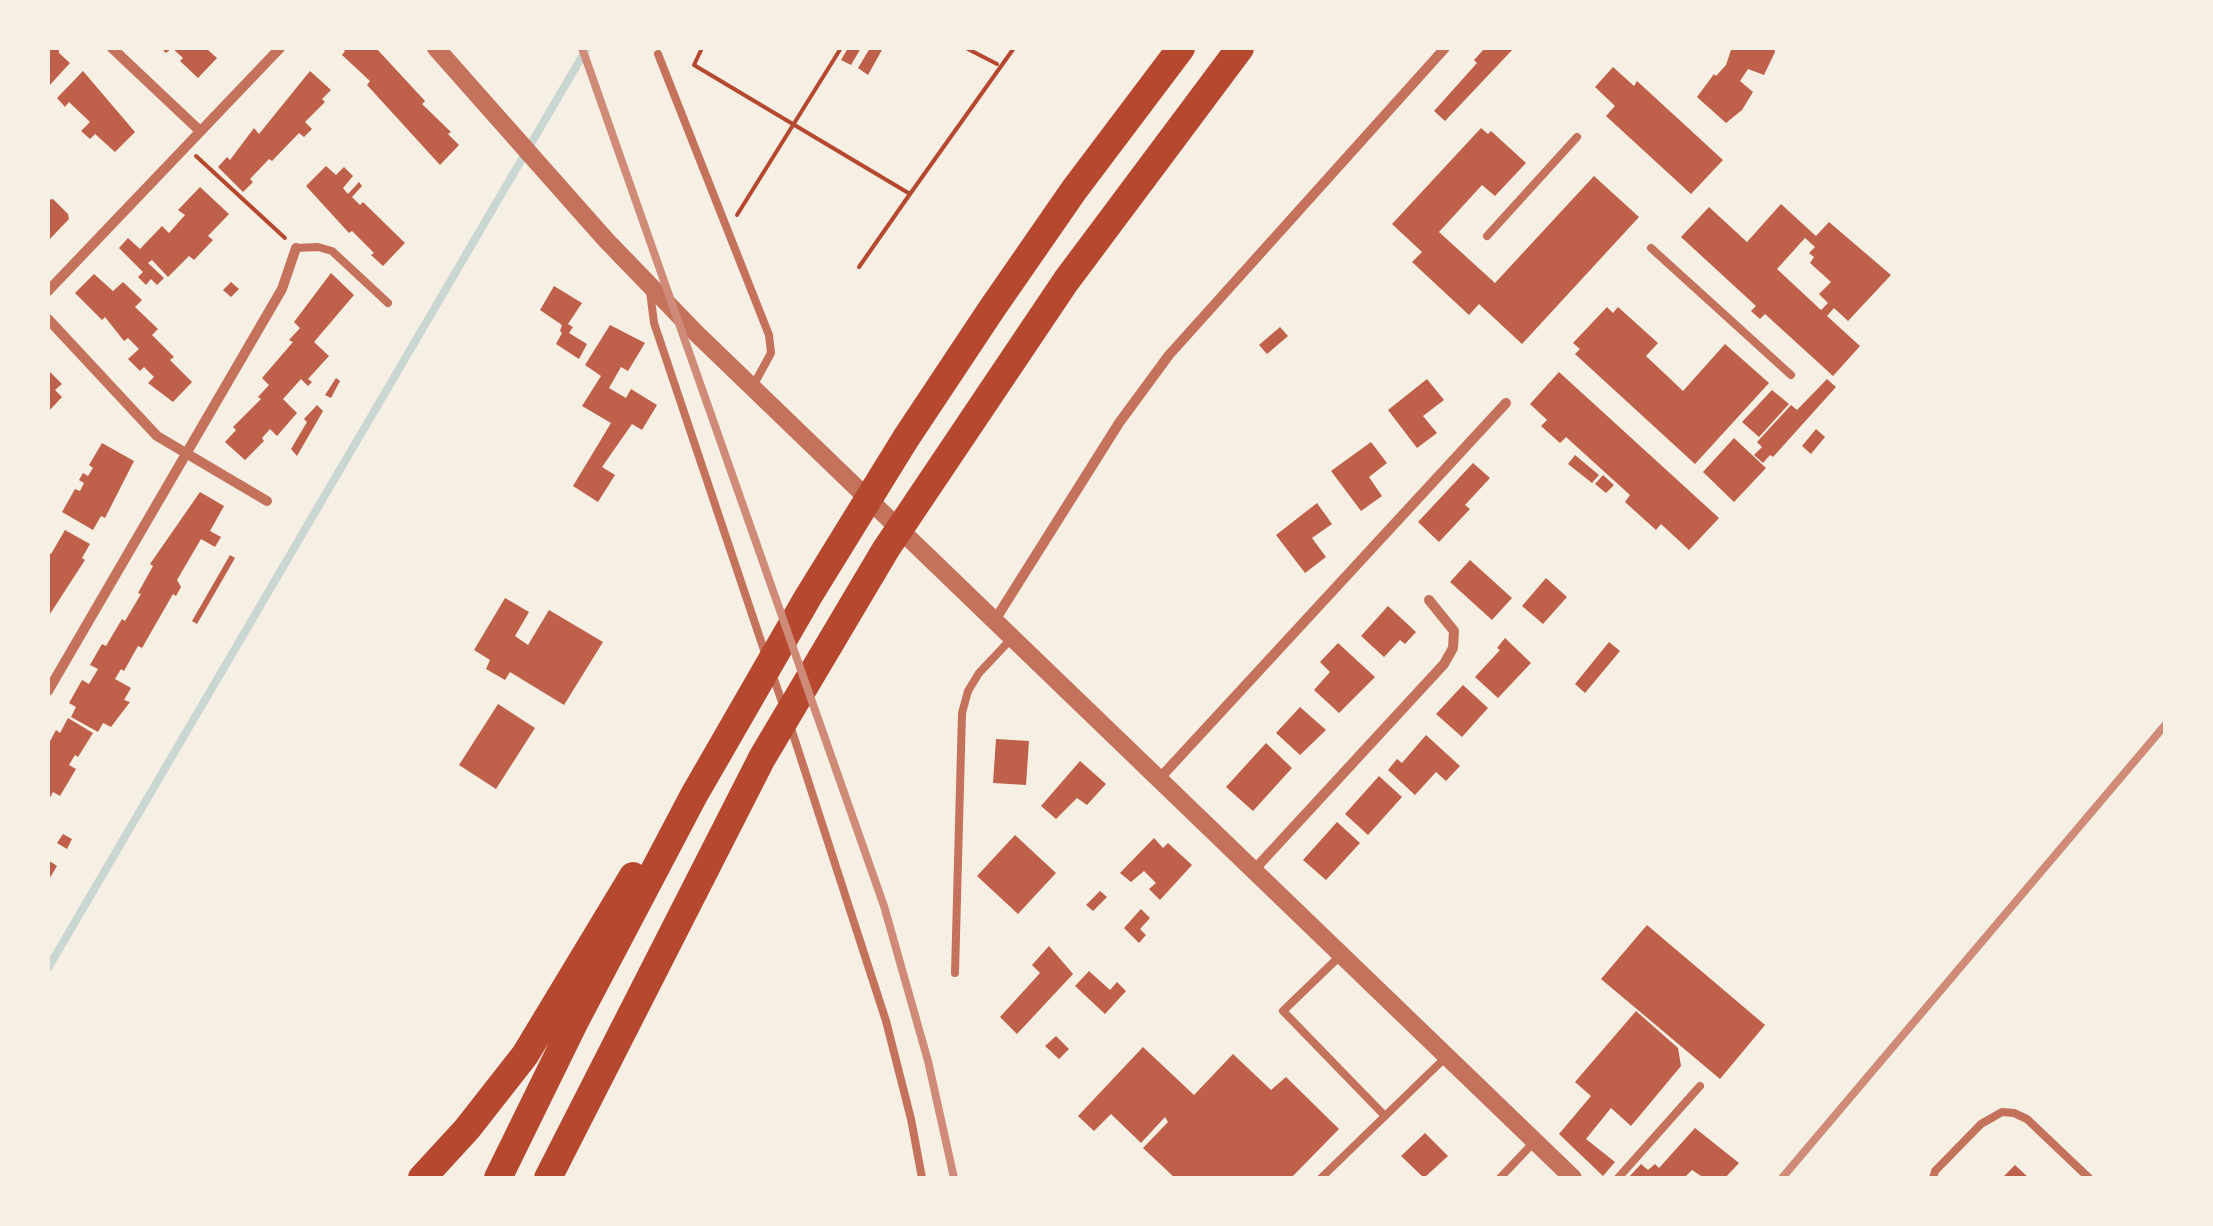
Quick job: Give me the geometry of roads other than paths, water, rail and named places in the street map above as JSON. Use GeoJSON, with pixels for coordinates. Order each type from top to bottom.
{"type":"FeatureCollection","features":[{"type":"Feature","properties":{"kind":"highway"},"geometry":{"type":"LineString","coordinates":[[422,1178],[467,1129],[525,1055],[630,880],[723,742],[906,438],[1045,230],[1182,48]]}},
{"type":"Feature","properties":{"kind":"highway"},"geometry":{"type":"LineString","coordinates":[[548,1178],[742,796],[826,648],[938,468],[1076,268],[1240,48]]}},
{"type":"Feature","properties":{"kind":"highway"},"geometry":{"type":"LineString","coordinates":[[498,1178],[588,995],[723,742]]}},
{"type":"Feature","properties":{"kind":"highway"},"geometry":{"type":"LineString","coordinates":[[564,1178],[599,1075]]}},
{"type":"Feature","properties":{"kind":"street"},"geometry":{"type":"LineString","coordinates":[[112,48],[200,131]]}},
{"type":"Feature","properties":{"kind":"street"},"geometry":{"type":"LineString","coordinates":[[48,291],[280,48]]}},
{"type":"Feature","properties":{"kind":"street"},"geometry":{"type":"LineString","coordinates":[[436,48],[651,286],[1573,1178]]}},
{"type":"Feature","properties":{"kind":"street"},"geometry":{"type":"LineString","coordinates":[[995,620],[1118,423],[1169,355],[1445,48]]}},
{"type":"Feature","properties":{"kind":"street"},"geometry":{"type":"LineString","coordinates":[[48,691],[282,289],[296,248]]}},
{"type":"Feature","properties":{"kind":"street"},"geometry":{"type":"LineString","coordinates":[[48,319],[150,430],[267,501]]}},
{"type":"Feature","properties":{"kind":"street"},"geometry":{"type":"LineString","coordinates":[[1159,779],[1506,403]]}},
{"type":"Feature","properties":{"kind":"street"},"geometry":{"type":"LineString","coordinates":[[1254,870],[1444,664],[1453,648],[1454,631],[1429,600]]}},
{"type":"Feature","properties":{"kind":"lane"},"geometry":{"type":"LineString","coordinates":[[658,54],[772,345],[768,361],[752,386]]}},
{"type":"Feature","properties":{"kind":"lane"},"geometry":{"type":"LineString","coordinates":[[1487,236],[1577,137]]}},
{"type":"Feature","properties":{"kind":"lane"},"geometry":{"type":"LineString","coordinates":[[296,248],[318,247],[332,252],[388,303]]}},
{"type":"Feature","properties":{"kind":"lane"},"geometry":{"type":"LineString","coordinates":[[1652,248],[1791,375]]}},
{"type":"Feature","properties":{"kind":"lane"},"geometry":{"type":"LineString","coordinates":[[651,286],[654,323],[876,987],[912,1119],[922,1178]]}},
{"type":"Feature","properties":{"kind":"lane"},"geometry":{"type":"LineString","coordinates":[[955,972],[962,712],[979,673],[1013,637]]}},
{"type":"Feature","properties":{"kind":"lane"},"geometry":{"type":"LineString","coordinates":[[1341,955],[1283,1012],[1385,1116]]}},
{"type":"Feature","properties":{"kind":"lane"},"geometry":{"type":"LineString","coordinates":[[1322,1178],[1446,1057]]}},
{"type":"Feature","properties":{"kind":"lane"},"geometry":{"type":"LineString","coordinates":[[1618,1178],[1700,1086]]}},
{"type":"Feature","properties":{"kind":"lane"},"geometry":{"type":"LineString","coordinates":[[1932,1178],[1981,1124],[2002,1112],[2014,1112],[2027,1119],[2090,1178]]}},
{"type":"Feature","properties":{"kind":"lane"},"geometry":{"type":"LineString","coordinates":[[1500,1178],[1534,1141]]}},
{"type":"Feature","properties":{"kind":"waterway"},"geometry":{"type":"LineString","coordinates":[[48,968],[587,48]]}},
{"type":"Feature","properties":{"kind":"railway"},"geometry":{"type":"LineString","coordinates":[[582,48],[884,906],[928,1061],[954,1178]]}},
{"type":"Feature","properties":{"kind":"railway"},"geometry":{"type":"LineString","coordinates":[[1782,1178],[2166,724]]}}]}
